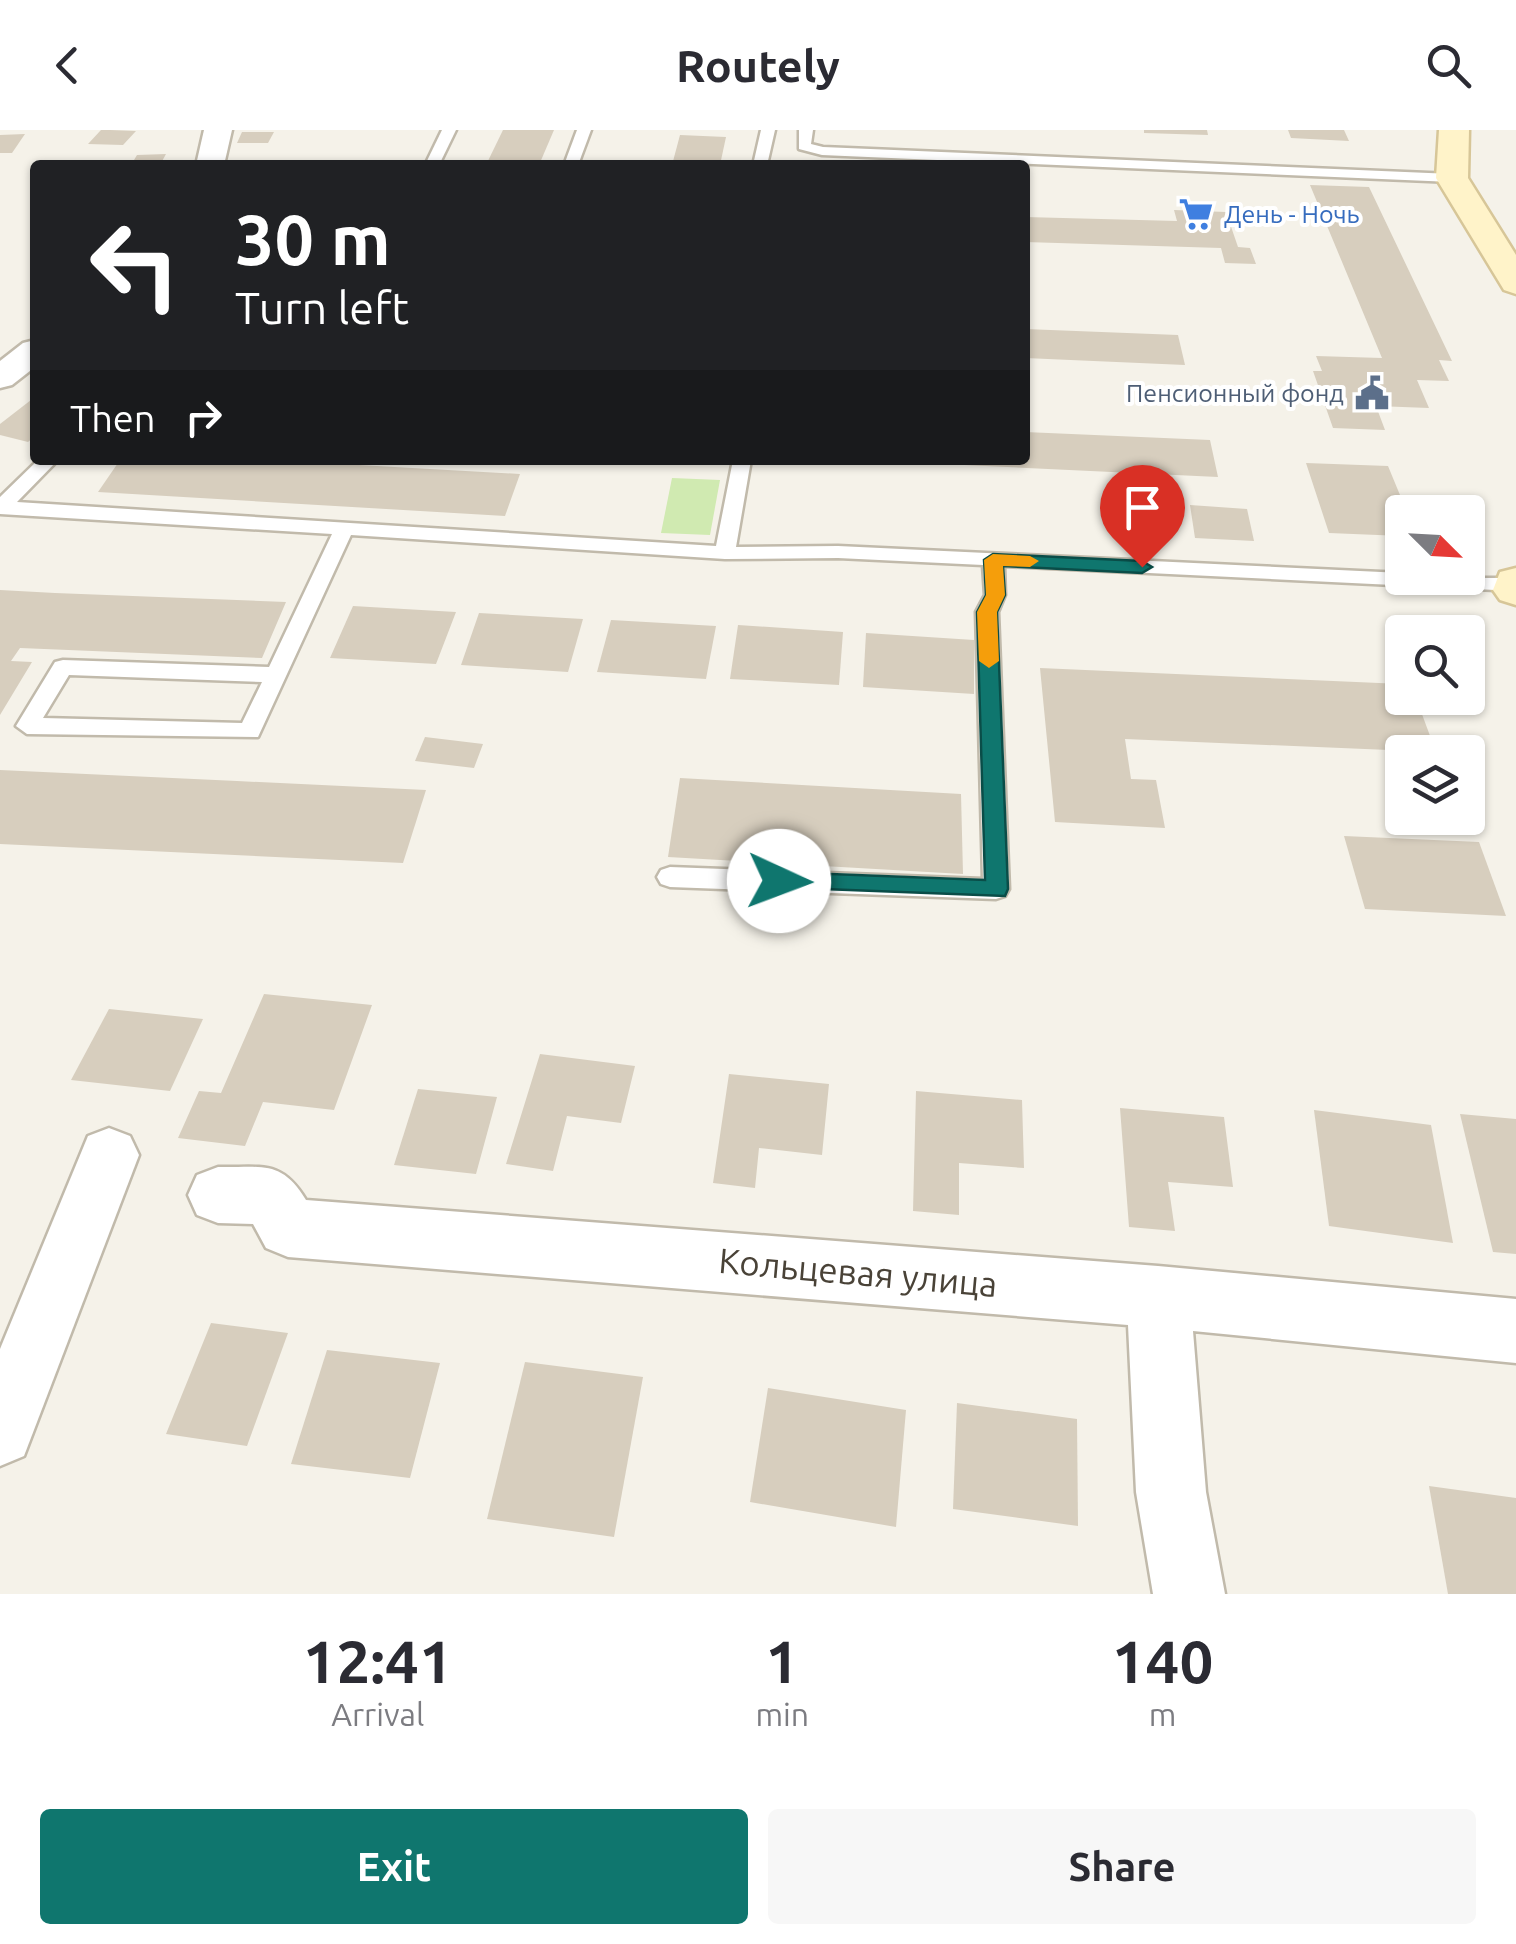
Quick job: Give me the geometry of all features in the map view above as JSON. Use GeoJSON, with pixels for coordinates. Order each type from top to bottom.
{"type":"FeatureCollection","features":[{"type":"Feature","properties":{"kind":"street"},"geometry":{"type":"LineString","coordinates":[[211,160],[218,130]]}},
{"type":"Feature","properties":{"kind":"street"},"geometry":{"type":"LineString","coordinates":[[1454,130],[1452,178],[1516,283]]}},
{"type":"Feature","properties":{"kind":"street"},"geometry":{"type":"LineString","coordinates":[[0,378],[30,354]]}},
{"type":"Feature","properties":{"kind":"street"},"geometry":{"type":"LineString","coordinates":[[0,1432],[109,1155]]}},
{"type":"Feature","properties":{"kind":"street","name":"Кольцевая улица"},"geometry":{"type":"LineString","coordinates":[[218,1195],[270,1196],[288,1228],[1158,1297],[1516,1331]]}},
{"type":"Feature","properties":{"kind":"street"},"geometry":{"type":"LineString","coordinates":[[1158,1297],[1170,1492],[1189,1594]]}},
{"type":"Feature","properties":{"kind":"lane"},"geometry":{"type":"LineString","coordinates":[[434,160],[449,130]]}},
{"type":"Feature","properties":{"kind":"lane"},"geometry":{"type":"LineString","coordinates":[[573,160],[584,130]]}},
{"type":"Feature","properties":{"kind":"lane"},"geometry":{"type":"LineString","coordinates":[[761,160],[768,130]]}},
{"type":"Feature","properties":{"kind":"lane"},"geometry":{"type":"LineString","coordinates":[[806,130],[804,146],[821,158],[912,147],[1452,178]]}},
{"type":"Feature","properties":{"kind":"lane"},"geometry":{"type":"LineString","coordinates":[[0,507],[43,465]]}},
{"type":"Feature","properties":{"kind":"lane"},"geometry":{"type":"LineString","coordinates":[[725,553],[741,465]]}},
{"type":"Feature","properties":{"kind":"lane"},"geometry":{"type":"LineString","coordinates":[[0,507],[725,553],[838,552],[1516,586]]}},
{"type":"Feature","properties":{"kind":"lane"},"geometry":{"type":"LineString","coordinates":[[276,676],[63,667],[27,726],[250,730],[276,676],[344,529]]}},
{"type":"Feature","properties":{"kind":"lane"},"geometry":{"type":"LineString","coordinates":[[670,877],[996,889],[987,612],[995,595],[993,560]]}},
{"type":"Feature","properties":{"kind":"green space"},"geometry":{"type":"Polygon","coordinates":[[[672,478],[720,480],[710,535],[661,533],[672,478]]]}},
{"type":"Feature","properties":{"kind":"building"},"geometry":{"type":"Polygon","coordinates":[[[101,130],[136,131],[123,145],[88,144],[101,130]]]}},
{"type":"Feature","properties":{"kind":"building"},"geometry":{"type":"Polygon","coordinates":[[[503,130],[554,130],[541,160],[488,160],[503,130]]]}},
{"type":"Feature","properties":{"kind":"building"},"geometry":{"type":"Polygon","coordinates":[[[1207,130],[1208,135],[1144,133],[1207,130]]]}},
{"type":"Feature","properties":{"kind":"building"},"geometry":{"type":"Polygon","coordinates":[[[1288,130],[1344,130],[1349,141],[1291,138],[1288,130]]]}},
{"type":"Feature","properties":{"kind":"building"},"geometry":{"type":"Polygon","coordinates":[[[242,132],[274,132],[268,143],[237,143],[242,132]]]}},
{"type":"Feature","properties":{"kind":"building"},"geometry":{"type":"Polygon","coordinates":[[[25,134],[12,153],[0,153],[0,135],[25,134]]]}},
{"type":"Feature","properties":{"kind":"building"},"geometry":{"type":"Polygon","coordinates":[[[680,135],[726,137],[721,160],[673,160],[680,135]]]}},
{"type":"Feature","properties":{"kind":"building"},"geometry":{"type":"Polygon","coordinates":[[[166,154],[163,160],[134,160],[137,155],[166,154]]]}},
{"type":"Feature","properties":{"kind":"building"},"geometry":{"type":"Polygon","coordinates":[[[1310,185],[1369,187],[1452,361],[1439,360],[1449,381],[1417,380],[1429,408],[1376,406],[1385,430],[1333,428],[1313,371],[1322,371],[1316,356],[1382,358],[1310,185]]]}},
{"type":"Feature","properties":{"kind":"building"},"geometry":{"type":"Polygon","coordinates":[[[1174,210],[1226,212],[1238,247],[1250,248],[1256,264],[1225,263],[1221,248],[1030,242],[1030,217],[1177,221],[1174,210]]]}},
{"type":"Feature","properties":{"kind":"building"},"geometry":{"type":"Polygon","coordinates":[[[1030,329],[1178,335],[1185,365],[1030,358],[1030,329]]]}},
{"type":"Feature","properties":{"kind":"building"},"geometry":{"type":"Polygon","coordinates":[[[30,401],[28,442],[0,435],[0,424],[30,401]]]}},
{"type":"Feature","properties":{"kind":"building"},"geometry":{"type":"Polygon","coordinates":[[[1030,432],[1210,440],[1218,477],[963,465],[1030,465],[1030,432]]]}},
{"type":"Feature","properties":{"kind":"building"},"geometry":{"type":"Polygon","coordinates":[[[1306,463],[1388,466],[1400,495],[1385,495],[1385,535],[1329,533],[1306,463]]]}},
{"type":"Feature","properties":{"kind":"building"},"geometry":{"type":"Polygon","coordinates":[[[117,465],[359,465],[520,474],[505,516],[98,492],[117,465]]]}},
{"type":"Feature","properties":{"kind":"building"},"geometry":{"type":"Polygon","coordinates":[[[1190,505],[1247,509],[1254,541],[1195,538],[1190,505]]]}},
{"type":"Feature","properties":{"kind":"building"},"geometry":{"type":"Polygon","coordinates":[[[0,590],[286,602],[262,658],[20,648],[11,661],[32,662],[0,715],[0,590]]]}},
{"type":"Feature","properties":{"kind":"building"},"geometry":{"type":"Polygon","coordinates":[[[353,606],[456,612],[436,664],[330,658],[353,606]]]}},
{"type":"Feature","properties":{"kind":"building"},"geometry":{"type":"Polygon","coordinates":[[[479,613],[583,619],[568,672],[461,665],[479,613]]]}},
{"type":"Feature","properties":{"kind":"building"},"geometry":{"type":"Polygon","coordinates":[[[611,620],[716,626],[706,679],[597,672],[611,620]]]}},
{"type":"Feature","properties":{"kind":"building"},"geometry":{"type":"Polygon","coordinates":[[[738,625],[843,632],[839,685],[730,679],[738,625]]]}},
{"type":"Feature","properties":{"kind":"building"},"geometry":{"type":"Polygon","coordinates":[[[866,633],[974,640],[974,694],[863,687],[866,633]]]}},
{"type":"Feature","properties":{"kind":"building"},"geometry":{"type":"Polygon","coordinates":[[[1040,668],[1385,683],[1385,715],[1422,715],[1430,735],[1385,735],[1385,750],[1125,739],[1131,779],[1156,780],[1165,828],[1055,822],[1040,668]]]}},
{"type":"Feature","properties":{"kind":"building"},"geometry":{"type":"Polygon","coordinates":[[[425,737],[483,744],[474,768],[415,761],[425,737]]]}},
{"type":"Feature","properties":{"kind":"building"},"geometry":{"type":"Polygon","coordinates":[[[0,770],[426,790],[403,863],[0,844],[0,770]]]}},
{"type":"Feature","properties":{"kind":"building"},"geometry":{"type":"Polygon","coordinates":[[[680,778],[961,794],[963,874],[668,857],[680,778]]]}},
{"type":"Feature","properties":{"kind":"building"},"geometry":{"type":"Polygon","coordinates":[[[1344,836],[1479,842],[1506,916],[1365,909],[1344,836]]]}},
{"type":"Feature","properties":{"kind":"building"},"geometry":{"type":"Polygon","coordinates":[[[264,994],[372,1005],[334,1110],[263,1102],[245,1146],[178,1138],[199,1091],[221,1093],[264,994]]]}},
{"type":"Feature","properties":{"kind":"building"},"geometry":{"type":"Polygon","coordinates":[[[109,1009],[203,1019],[170,1091],[71,1080],[109,1009]]]}},
{"type":"Feature","properties":{"kind":"building"},"geometry":{"type":"Polygon","coordinates":[[[540,1054],[635,1066],[621,1123],[567,1116],[553,1171],[506,1164],[540,1054]]]}},
{"type":"Feature","properties":{"kind":"building"},"geometry":{"type":"Polygon","coordinates":[[[729,1074],[829,1084],[822,1155],[759,1148],[755,1188],[713,1183],[729,1074]]]}},
{"type":"Feature","properties":{"kind":"building"},"geometry":{"type":"Polygon","coordinates":[[[418,1089],[497,1097],[476,1174],[394,1165],[418,1089]]]}},
{"type":"Feature","properties":{"kind":"building"},"geometry":{"type":"Polygon","coordinates":[[[916,1091],[1022,1100],[1024,1168],[959,1163],[959,1215],[913,1211],[916,1091]]]}},
{"type":"Feature","properties":{"kind":"building"},"geometry":{"type":"Polygon","coordinates":[[[1120,1108],[1224,1117],[1233,1187],[1168,1182],[1175,1231],[1129,1227],[1120,1108]]]}},
{"type":"Feature","properties":{"kind":"building"},"geometry":{"type":"Polygon","coordinates":[[[1314,1110],[1431,1125],[1453,1243],[1329,1226],[1314,1110]]]}},
{"type":"Feature","properties":{"kind":"building"},"geometry":{"type":"Polygon","coordinates":[[[1460,1114],[1516,1119],[1516,1254],[1493,1252],[1460,1114]]]}},
{"type":"Feature","properties":{"kind":"building"},"geometry":{"type":"Polygon","coordinates":[[[211,1323],[288,1333],[247,1446],[166,1434],[211,1323]]]}},
{"type":"Feature","properties":{"kind":"building"},"geometry":{"type":"Polygon","coordinates":[[[327,1350],[440,1363],[410,1478],[291,1464],[327,1350]]]}},
{"type":"Feature","properties":{"kind":"building"},"geometry":{"type":"Polygon","coordinates":[[[525,1362],[643,1377],[614,1537],[487,1519],[525,1362]]]}},
{"type":"Feature","properties":{"kind":"building"},"geometry":{"type":"Polygon","coordinates":[[[768,1388],[906,1410],[896,1527],[750,1502],[768,1388]]]}},
{"type":"Feature","properties":{"kind":"building"},"geometry":{"type":"Polygon","coordinates":[[[957,1403],[1077,1419],[1078,1526],[953,1509],[957,1403]]]}},
{"type":"Feature","properties":{"kind":"building"},"geometry":{"type":"Polygon","coordinates":[[[1429,1486],[1516,1498],[1516,1594],[1448,1594],[1429,1486]]]}},
{"type":"Feature","properties":{"kind":"slow traffic"},"geometry":{"type":"LineString","coordinates":[[989,661],[987,612],[995,595],[993,560],[1030,561]]}},
{"type":"Feature","properties":{"kind":"place","name":"День - Ночь"},"geometry":{"type":"Point","coordinates":[1196,214]}},
{"type":"Feature","properties":{"kind":"place","name":"Пенсионный фонд"},"geometry":{"type":"Point","coordinates":[1372,393]}},
{"type":"Feature","properties":{"kind":"route"},"geometry":{"type":"LineString","coordinates":[[779,881],[996,889],[987,612],[995,595],[993,560],[1142,567]]}}]}
